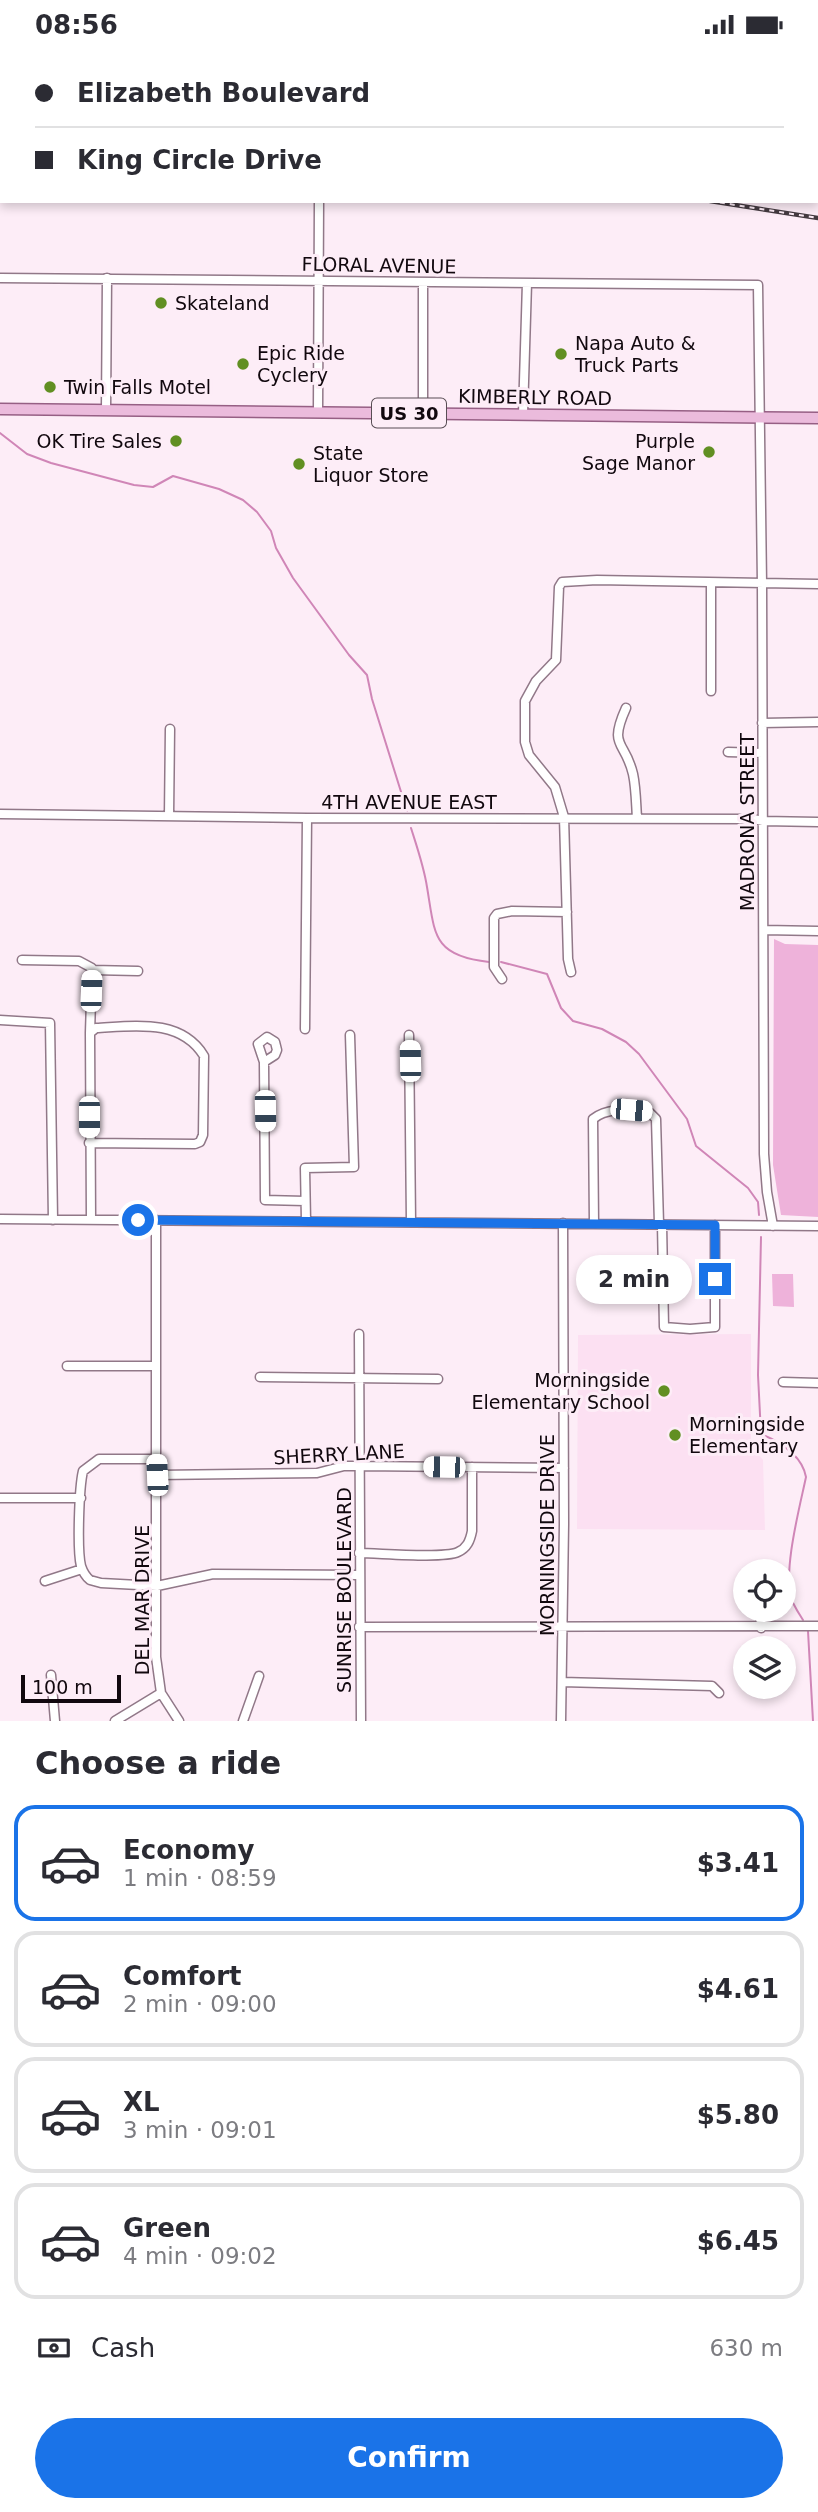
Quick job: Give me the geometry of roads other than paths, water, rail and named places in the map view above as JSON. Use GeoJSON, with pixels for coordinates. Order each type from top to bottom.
{"type":"FeatureCollection","features":[{"type":"Feature","properties":{"kind":"main road","name":"KIMBERLY ROAD"},"geometry":{"type":"LineString","coordinates":[[1,410],[818,418]]}},
{"type":"Feature","properties":{"kind":"street"},"geometry":{"type":"LineString","coordinates":[[318,412],[319,203]]}},
{"type":"Feature","properties":{"kind":"street","name":"FLORAL AVENUE"},"geometry":{"type":"LineString","coordinates":[[0,278],[758,285]]}},
{"type":"Feature","properties":{"kind":"street"},"geometry":{"type":"LineString","coordinates":[[106,410],[107,278]]}},
{"type":"Feature","properties":{"kind":"street"},"geometry":{"type":"LineString","coordinates":[[423,282],[423,413]]}},
{"type":"Feature","properties":{"kind":"street"},"geometry":{"type":"LineString","coordinates":[[523,414],[527,283]]}},
{"type":"Feature","properties":{"kind":"street","name":"MADRONA STREET"},"geometry":{"type":"LineString","coordinates":[[758,285],[764,1154],[773,1226]]}},
{"type":"Feature","properties":{"kind":"street"},"geometry":{"type":"LineString","coordinates":[[571,972],[568,960],[564,817],[555,787],[529,755],[525,742],[525,701],[536,681],[556,660],[559,587],[562,582],[597,580],[818,584]]}},
{"type":"Feature","properties":{"kind":"street"},"geometry":{"type":"LineString","coordinates":[[711,583],[711,691]]}},
{"type":"Feature","properties":{"kind":"street"},"geometry":{"type":"LineString","coordinates":[[626,708],[617,737],[633,773],[637,818]]}},
{"type":"Feature","properties":{"kind":"street"},"geometry":{"type":"LineString","coordinates":[[762,723],[818,722]]}},
{"type":"Feature","properties":{"kind":"street"},"geometry":{"type":"LineString","coordinates":[[169,816],[170,729]]}},
{"type":"Feature","properties":{"kind":"street"},"geometry":{"type":"LineString","coordinates":[[728,753],[762,753]]}},
{"type":"Feature","properties":{"kind":"street","name":"4TH AVENUE EAST"},"geometry":{"type":"LineString","coordinates":[[0,814],[307,818],[564,817],[818,822]]}},
{"type":"Feature","properties":{"kind":"street"},"geometry":{"type":"LineString","coordinates":[[305,1029],[307,818]]}},
{"type":"Feature","properties":{"kind":"street"},"geometry":{"type":"LineString","coordinates":[[502,979],[494,967],[494,918],[497,914],[512,911],[567,912]]}},
{"type":"Feature","properties":{"kind":"street"},"geometry":{"type":"LineString","coordinates":[[764,930],[818,931]]}},
{"type":"Feature","properties":{"kind":"street"},"geometry":{"type":"LineString","coordinates":[[22,960],[79,961],[92,968],[89,1143],[91,1220]]}},
{"type":"Feature","properties":{"kind":"street"},"geometry":{"type":"LineString","coordinates":[[92,970],[138,971]]}},
{"type":"Feature","properties":{"kind":"street"},"geometry":{"type":"LineString","coordinates":[[0,1020],[50,1023],[54,1220]]}},
{"type":"Feature","properties":{"kind":"street"},"geometry":{"type":"LineString","coordinates":[[89,1143],[200,1142],[203,1135],[204,1096],[204,1056],[189,1039],[167,1027],[96,1028],[90,1033]]}},
{"type":"Feature","properties":{"kind":"street"},"geometry":{"type":"LineString","coordinates":[[306,1221],[305,1168],[354,1167],[350,1035]]}},
{"type":"Feature","properties":{"kind":"street"},"geometry":{"type":"LineString","coordinates":[[409,1035],[411,1222]]}},
{"type":"Feature","properties":{"kind":"street"},"geometry":{"type":"LineString","coordinates":[[264,1062],[265,1200],[305,1201]]}},
{"type":"Feature","properties":{"kind":"street"},"geometry":{"type":"LineString","coordinates":[[594,1224],[593,1119],[601,1112],[631,1110],[648,1111],[656,1119],[664,1327],[715,1327],[715,1225]]}},
{"type":"Feature","properties":{"kind":"street"},"geometry":{"type":"LineString","coordinates":[[0,1219],[818,1226]]}},
{"type":"Feature","properties":{"kind":"street","name":"DEL MAR DRIVE"},"geometry":{"type":"LineString","coordinates":[[156,1220],[156,1657],[161,1693],[179,1721]]}},
{"type":"Feature","properties":{"kind":"street","name":"MORNINGSIDE DRIVE"},"geometry":{"type":"LineString","coordinates":[[561,1721],[563,1223]]}},
{"type":"Feature","properties":{"kind":"street","name":"SUNRISE BOULEVARD"},"geometry":{"type":"LineString","coordinates":[[359,1334],[361,1721]]}},
{"type":"Feature","properties":{"kind":"street"},"geometry":{"type":"LineString","coordinates":[[67,1366],[156,1366]]}},
{"type":"Feature","properties":{"kind":"street"},"geometry":{"type":"LineString","coordinates":[[260,1377],[438,1379]]}},
{"type":"Feature","properties":{"kind":"street"},"geometry":{"type":"LineString","coordinates":[[783,1382],[818,1383]]}},
{"type":"Feature","properties":{"kind":"street"},"geometry":{"type":"LineString","coordinates":[[156,1459],[99,1459],[83,1471],[80,1555],[82,1569],[90,1580],[157,1586],[213,1574],[359,1575]]}},
{"type":"Feature","properties":{"kind":"street","name":"SHERRY LANE"},"geometry":{"type":"LineString","coordinates":[[157,1475],[317,1473],[360,1466],[564,1468]]}},
{"type":"Feature","properties":{"kind":"street"},"geometry":{"type":"LineString","coordinates":[[359,1553],[450,1555],[465,1548],[472,1531],[472,1467]]}},
{"type":"Feature","properties":{"kind":"street"},"geometry":{"type":"LineString","coordinates":[[0,1498],[80,1497]]}},
{"type":"Feature","properties":{"kind":"street"},"geometry":{"type":"LineString","coordinates":[[45,1581],[82,1569]]}},
{"type":"Feature","properties":{"kind":"street"},"geometry":{"type":"LineString","coordinates":[[761,1622],[761,1628]]}},
{"type":"Feature","properties":{"kind":"street"},"geometry":{"type":"LineString","coordinates":[[359,1627],[818,1626]]}},
{"type":"Feature","properties":{"kind":"street"},"geometry":{"type":"LineString","coordinates":[[51,1675],[55,1721]]}},
{"type":"Feature","properties":{"kind":"street"},"geometry":{"type":"LineString","coordinates":[[243,1721],[259,1676]]}},
{"type":"Feature","properties":{"kind":"street"},"geometry":{"type":"LineString","coordinates":[[562,1682],[712,1686],[719,1693]]}},
{"type":"Feature","properties":{"kind":"street"},"geometry":{"type":"LineString","coordinates":[[115,1721],[161,1693]]}},
{"type":"Feature","properties":{"kind":"waterway"},"geometry":{"type":"LineString","coordinates":[[0,433],[27,454],[51,463],[134,485],[153,487],[173,476],[219,489],[243,500],[257,512],[271,531],[276,548],[293,578],[349,655],[367,675],[407,811]]}},
{"type":"Feature","properties":{"kind":"waterway"},"geometry":{"type":"LineString","coordinates":[[411,828],[424,872],[435,930],[440,940],[456,954],[489,962]]}},
{"type":"Feature","properties":{"kind":"waterway"},"geometry":{"type":"LineString","coordinates":[[501,962],[547,974],[561,1008],[573,1021],[602,1029],[626,1042],[639,1054],[687,1119],[696,1146],[748,1188],[758,1202],[759,1215]]}},
{"type":"Feature","properties":{"kind":"waterway"},"geometry":{"type":"LineString","coordinates":[[761,1237],[758,1375],[761,1434],[783,1445],[795,1456],[806,1477],[793,1539],[789,1574],[792,1601],[803,1620]]}},
{"type":"Feature","properties":{"kind":"waterway"},"geometry":{"type":"LineString","coordinates":[[808,1631],[813,1721]]}},
{"type":"Feature","properties":{"kind":"railway"},"geometry":{"type":"LineString","coordinates":[[723,203],[818,218]]}},
{"type":"Feature","properties":{"kind":"place","name":"Skateland"},"geometry":{"type":"Point","coordinates":[161,303]}},
{"type":"Feature","properties":{"kind":"place","name":"Napa Auto & Truck Parts"},"geometry":{"type":"Point","coordinates":[561,354]}},
{"type":"Feature","properties":{"kind":"place","name":"Epic Ride Cyclery"},"geometry":{"type":"Point","coordinates":[243,364]}},
{"type":"Feature","properties":{"kind":"place","name":"Twin Falls Motel"},"geometry":{"type":"Point","coordinates":[50,387]}},
{"type":"Feature","properties":{"kind":"place","name":"OK Tire Sales"},"geometry":{"type":"Point","coordinates":[176,441]}},
{"type":"Feature","properties":{"kind":"place","name":"Purple Sage Manor"},"geometry":{"type":"Point","coordinates":[709,452]}},
{"type":"Feature","properties":{"kind":"place","name":"State Liquor Store"},"geometry":{"type":"Point","coordinates":[299,464]}},
{"type":"Feature","properties":{"kind":"place","name":"Morningside Elementary School"},"geometry":{"type":"Point","coordinates":[664,1391]}},
{"type":"Feature","properties":{"kind":"place","name":"Morningside Elementary"},"geometry":{"type":"Point","coordinates":[675,1435]}}]}
